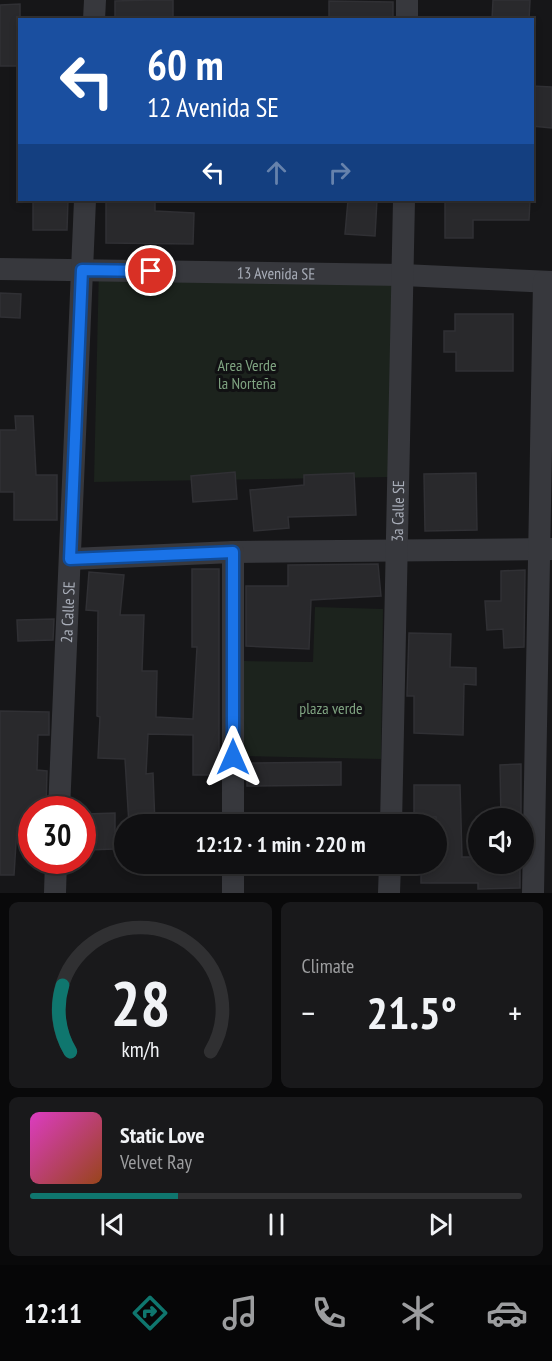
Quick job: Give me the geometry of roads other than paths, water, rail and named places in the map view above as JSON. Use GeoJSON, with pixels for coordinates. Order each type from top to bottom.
{"type":"FeatureCollection","features":[{"type":"Feature","properties":{"kind":"street"},"geometry":{"type":"LineString","coordinates":[[94,18],[95,0]]}},
{"type":"Feature","properties":{"kind":"street"},"geometry":{"type":"LineString","coordinates":[[407,0],[407,18]]}},
{"type":"Feature","properties":{"kind":"street","name":"2a Calle SE"},"geometry":{"type":"LineString","coordinates":[[60,796],[85,201]]}},
{"type":"Feature","properties":{"kind":"street","name":"3a Calle SE"},"geometry":{"type":"LineString","coordinates":[[391,814],[404,201]]}},
{"type":"Feature","properties":{"kind":"street","name":"13 Avenida SE"},"geometry":{"type":"LineString","coordinates":[[0,269],[403,275],[548,282]]}},
{"type":"Feature","properties":{"kind":"street"},"geometry":{"type":"LineString","coordinates":[[532,893],[544,736],[548,282]]}},
{"type":"Feature","properties":{"kind":"street"},"geometry":{"type":"LineString","coordinates":[[70,559],[233,552],[545,549]]}},
{"type":"Feature","properties":{"kind":"street"},"geometry":{"type":"LineString","coordinates":[[233,552],[233,814]]}},
{"type":"Feature","properties":{"kind":"street"},"geometry":{"type":"LineString","coordinates":[[55,893],[56,874]]}},
{"type":"Feature","properties":{"kind":"street"},"geometry":{"type":"LineString","coordinates":[[232,893],[233,874]]}},
{"type":"Feature","properties":{"kind":"street"},"geometry":{"type":"LineString","coordinates":[[389,893],[390,874]]}},
{"type":"Feature","properties":{"kind":"park label","name":"Area Verde la Norteña"},"geometry":{"type":"Point","coordinates":[247,374]}},
{"type":"Feature","properties":{"kind":"park label","name":"plaza verde"},"geometry":{"type":"Point","coordinates":[331,708]}}]}
